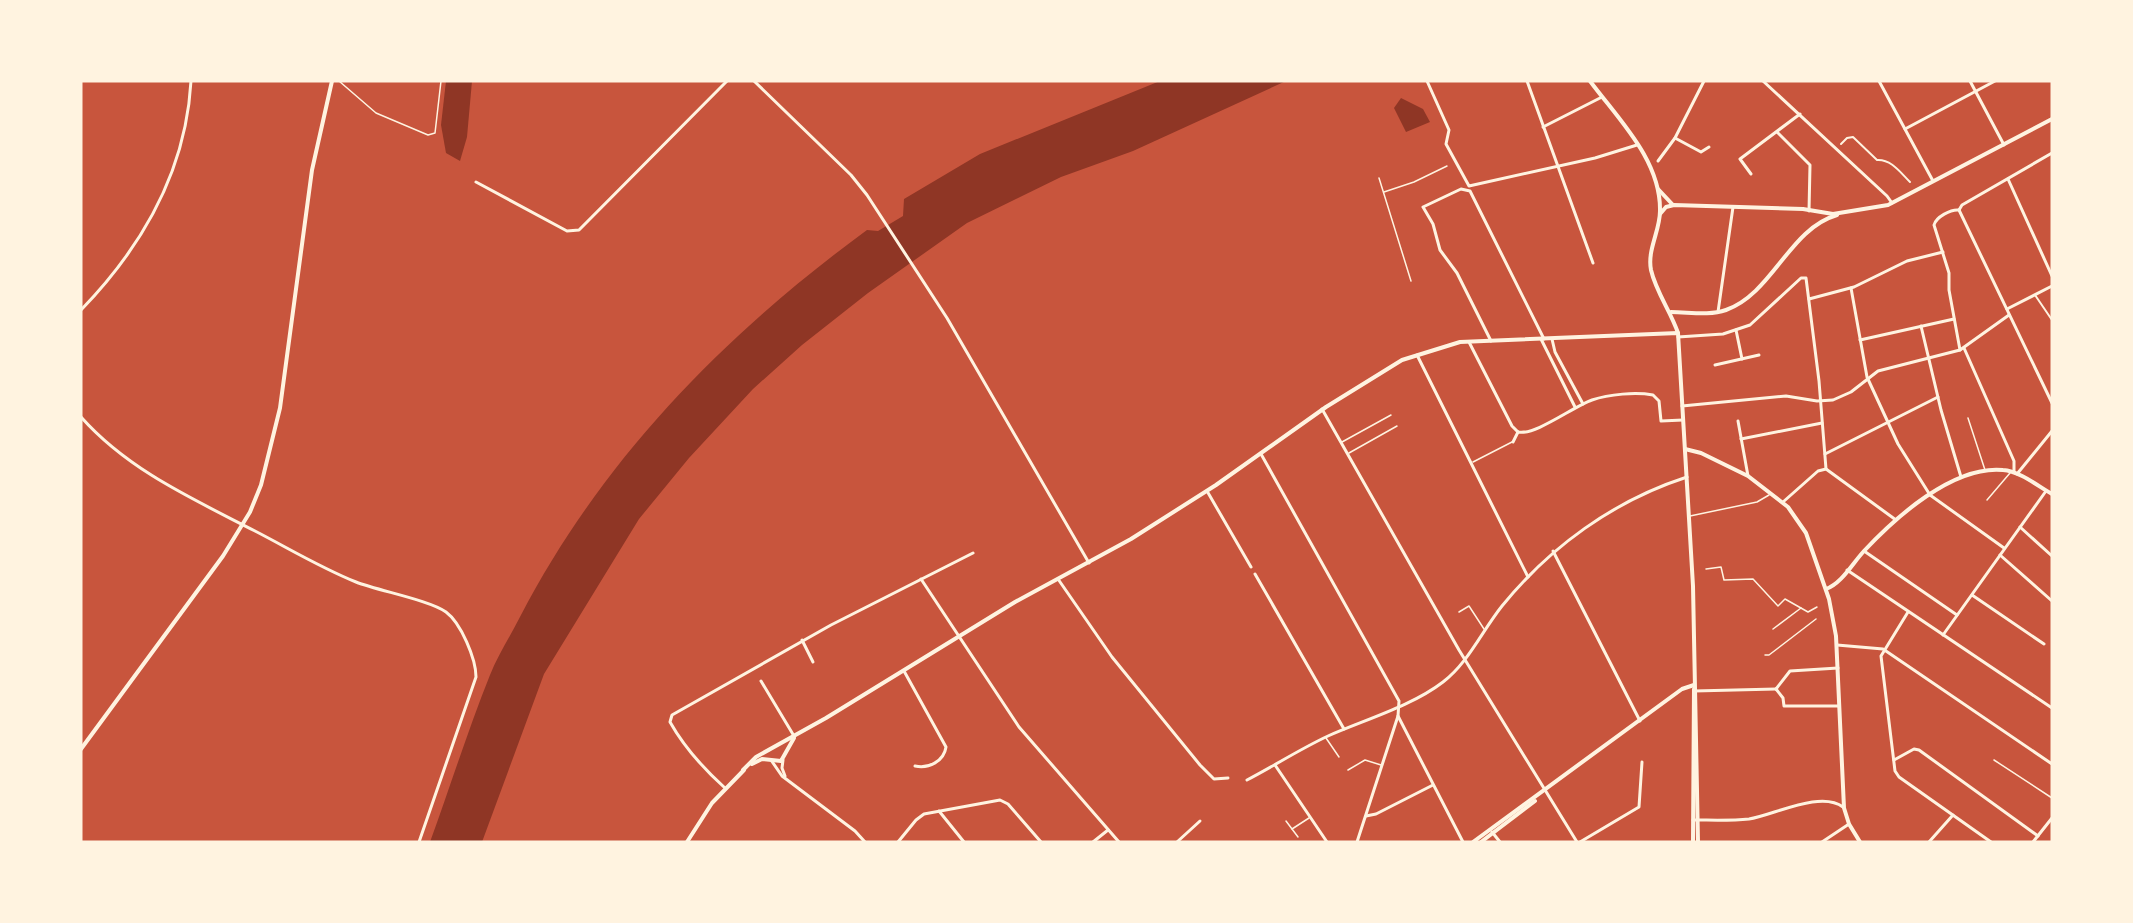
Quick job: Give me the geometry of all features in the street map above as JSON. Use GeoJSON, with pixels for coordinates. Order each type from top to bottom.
{"type":"FeatureCollection","features":[{"type":"Feature","properties":{"kind":"street"},"geometry":{"type":"LineString","coordinates":[[81,310],[111,279],[155,212],[177,156],[186,123],[191,81]]}},
{"type":"Feature","properties":{"kind":"street"},"geometry":{"type":"LineString","coordinates":[[81,749],[223,556],[261,485],[275,437],[312,170],[332,81]]}},
{"type":"Feature","properties":{"kind":"street"},"geometry":{"type":"LineString","coordinates":[[476,182],[564,230],[579,230],[727,81]]}},
{"type":"Feature","properties":{"kind":"street"},"geometry":{"type":"LineString","coordinates":[[754,81],[857,181],[874,205],[918,272],[1089,562]]}},
{"type":"Feature","properties":{"kind":"street"},"geometry":{"type":"LineString","coordinates":[[1427,81],[1449,130],[1446,144],[1575,408]]}},
{"type":"Feature","properties":{"kind":"street"},"geometry":{"type":"LineString","coordinates":[[1527,81],[1593,263]]}},
{"type":"Feature","properties":{"kind":"street"},"geometry":{"type":"LineString","coordinates":[[1590,81],[1650,165],[1658,188],[1660,214],[1653,244],[1651,269],[1671,312],[1678,335],[1689,516],[1694,685],[1695,820],[1693,842]]}},
{"type":"Feature","properties":{"kind":"street"},"geometry":{"type":"LineString","coordinates":[[1658,161],[1675,138],[1704,81]]}},
{"type":"Feature","properties":{"kind":"street"},"geometry":{"type":"LineString","coordinates":[[1763,81],[1887,195],[1892,204]]}},
{"type":"Feature","properties":{"kind":"street"},"geometry":{"type":"LineString","coordinates":[[1879,81],[1933,183]]}},
{"type":"Feature","properties":{"kind":"street"},"geometry":{"type":"LineString","coordinates":[[1970,81],[2004,145]]}},
{"type":"Feature","properties":{"kind":"street"},"geometry":{"type":"LineString","coordinates":[[1905,129],[1995,81]]}},
{"type":"Feature","properties":{"kind":"street"},"geometry":{"type":"LineString","coordinates":[[1543,127],[1602,97]]}},
{"type":"Feature","properties":{"kind":"street"},"geometry":{"type":"LineString","coordinates":[[1751,174],[1740,159],[1800,114]]}},
{"type":"Feature","properties":{"kind":"street"},"geometry":{"type":"LineString","coordinates":[[1671,312],[1718,312],[1733,306],[1749,295],[1825,219],[1892,204],[2052,119]]}},
{"type":"Feature","properties":{"kind":"street"},"geometry":{"type":"LineString","coordinates":[[1777,132],[1810,165],[1809,211],[1815,218],[1814,228]]}},
{"type":"Feature","properties":{"kind":"street"},"geometry":{"type":"LineString","coordinates":[[1841,144],[1847,138],[1854,137],[1877,160],[1885,159],[1910,182]]}},
{"type":"Feature","properties":{"kind":"street"},"geometry":{"type":"LineString","coordinates":[[1675,138],[1701,152],[1709,147]]}},
{"type":"Feature","properties":{"kind":"street"},"geometry":{"type":"LineString","coordinates":[[1491,341],[1457,273],[1440,250],[1433,224],[1423,207],[1461,189],[1613,153],[1637,145]]}},
{"type":"Feature","properties":{"kind":"street"},"geometry":{"type":"LineString","coordinates":[[1959,210],[1962,205],[2052,153]]}},
{"type":"Feature","properties":{"kind":"street"},"geometry":{"type":"LineString","coordinates":[[2008,179],[2052,276]]}},
{"type":"Feature","properties":{"kind":"street"},"geometry":{"type":"LineString","coordinates":[[1658,188],[1674,206]]}},
{"type":"Feature","properties":{"kind":"street"},"geometry":{"type":"LineString","coordinates":[[1660,214],[1666,207],[1674,206],[1809,211],[1825,214],[1846,213]]}},
{"type":"Feature","properties":{"kind":"street"},"geometry":{"type":"LineString","coordinates":[[1718,312],[1733,207]]}},
{"type":"Feature","properties":{"kind":"street"},"geometry":{"type":"LineString","coordinates":[[1959,210],[1952,211],[1935,222],[1949,273],[1949,290],[1960,350]]}},
{"type":"Feature","properties":{"kind":"street"},"geometry":{"type":"LineString","coordinates":[[1959,210],[2052,403]]}},
{"type":"Feature","properties":{"kind":"street"},"geometry":{"type":"LineString","coordinates":[[1809,299],[1851,288],[1907,261],[1943,252]]}},
{"type":"Feature","properties":{"kind":"street"},"geometry":{"type":"LineString","coordinates":[[744,770],[753,759],[795,737],[1207,491],[1322,409],[1386,368],[1447,345],[1542,339],[1721,335],[1754,321],[1804,277],[1809,299],[1821,401],[1826,470]]}},
{"type":"Feature","properties":{"kind":"street"},"geometry":{"type":"LineString","coordinates":[[2007,309],[2050,286],[2052,292]]}},
{"type":"Feature","properties":{"kind":"street"},"geometry":{"type":"LineString","coordinates":[[1851,288],[1867,377],[1887,423],[1930,495],[2004,548]]}},
{"type":"Feature","properties":{"kind":"street"},"geometry":{"type":"LineString","coordinates":[[2035,294],[2052,320]]}},
{"type":"Feature","properties":{"kind":"street"},"geometry":{"type":"LineString","coordinates":[[1682,406],[1786,396],[1821,401],[1842,396],[1867,377],[1881,370],[1960,350],[2009,315]]}},
{"type":"Feature","properties":{"kind":"street"},"geometry":{"type":"LineString","coordinates":[[1860,340],[1954,319]]}},
{"type":"Feature","properties":{"kind":"street"},"geometry":{"type":"LineString","coordinates":[[1921,326],[1960,477]]}},
{"type":"Feature","properties":{"kind":"street"},"geometry":{"type":"LineString","coordinates":[[1736,330],[1742,359]]}},
{"type":"Feature","properties":{"kind":"street"},"geometry":{"type":"LineString","coordinates":[[1552,339],[1555,352],[1583,404]]}},
{"type":"Feature","properties":{"kind":"street"},"geometry":{"type":"LineString","coordinates":[[1468,342],[1512,426],[1518,432],[1529,432],[1583,404],[1602,397],[1650,394],[1659,401],[1660,421],[1683,420]]}},
{"type":"Feature","properties":{"kind":"street"},"geometry":{"type":"LineString","coordinates":[[1964,348],[2014,461],[2013,474]]}},
{"type":"Feature","properties":{"kind":"street"},"geometry":{"type":"LineString","coordinates":[[1417,355],[1528,577]]}},
{"type":"Feature","properties":{"kind":"street"},"geometry":{"type":"LineString","coordinates":[[1715,365],[1760,355]]}},
{"type":"Feature","properties":{"kind":"street"},"geometry":{"type":"LineString","coordinates":[[1825,454],[1938,397]]}},
{"type":"Feature","properties":{"kind":"street"},"geometry":{"type":"LineString","coordinates":[[1322,409],[1464,658],[1578,842],[1639,807],[1642,762]]}},
{"type":"Feature","properties":{"kind":"street"},"geometry":{"type":"LineString","coordinates":[[81,417],[125,457],[161,482],[353,581],[445,611],[460,630],[473,660],[476,677],[419,842]]}},
{"type":"Feature","properties":{"kind":"street"},"geometry":{"type":"LineString","coordinates":[[1738,421],[1748,476]]}},
{"type":"Feature","properties":{"kind":"street"},"geometry":{"type":"LineString","coordinates":[[1741,439],[1822,423]]}},
{"type":"Feature","properties":{"kind":"street"},"geometry":{"type":"LineString","coordinates":[[2013,474],[2052,431]]}},
{"type":"Feature","properties":{"kind":"street"},"geometry":{"type":"LineString","coordinates":[[1513,442],[1518,432]]}},
{"type":"Feature","properties":{"kind":"street"},"geometry":{"type":"LineString","coordinates":[[1685,449],[1701,453],[1748,476],[1783,502],[1806,533],[1826,589],[1837,645],[1844,808],[1849,824],[1860,842]]}},
{"type":"Feature","properties":{"kind":"street"},"geometry":{"type":"LineString","coordinates":[[1261,454],[1398,699],[1398,716],[1357,842]]}},
{"type":"Feature","properties":{"kind":"street"},"geometry":{"type":"LineString","coordinates":[[1783,502],[1818,471],[1826,470],[1896,520]]}},
{"type":"Feature","properties":{"kind":"street"},"geometry":{"type":"LineString","coordinates":[[1826,589],[1836,584],[1864,551],[1896,520],[1960,477],[2002,470],[2052,494]]}},
{"type":"Feature","properties":{"kind":"street"},"geometry":{"type":"LineString","coordinates":[[1248,780],[1326,737],[1399,707],[1441,683],[1464,658],[1528,577],[1553,551],[1606,514],[1687,477]]}},
{"type":"Feature","properties":{"kind":"street"},"geometry":{"type":"LineString","coordinates":[[1207,491],[1251,567]]}},
{"type":"Feature","properties":{"kind":"street"},"geometry":{"type":"LineString","coordinates":[[1943,635],[2046,491]]}},
{"type":"Feature","properties":{"kind":"street"},"geometry":{"type":"LineString","coordinates":[[2020,526],[2052,556]]}},
{"type":"Feature","properties":{"kind":"street"},"geometry":{"type":"LineString","coordinates":[[1553,551],[1640,721]]}},
{"type":"Feature","properties":{"kind":"street"},"geometry":{"type":"LineString","coordinates":[[1864,551],[1957,615]]}},
{"type":"Feature","properties":{"kind":"street"},"geometry":{"type":"LineString","coordinates":[[725,788],[693,755],[670,723],[670,717],[677,710],[802,640],[974,553]]}},
{"type":"Feature","properties":{"kind":"street"},"geometry":{"type":"LineString","coordinates":[[2000,555],[2052,601]]}},
{"type":"Feature","properties":{"kind":"street"},"geometry":{"type":"LineString","coordinates":[[1847,570],[2051,707]]}},
{"type":"Feature","properties":{"kind":"street"},"geometry":{"type":"LineString","coordinates":[[1255,574],[1344,729]]}},
{"type":"Feature","properties":{"kind":"street"},"geometry":{"type":"LineString","coordinates":[[921,579],[1019,727],[1119,842]]}},
{"type":"Feature","properties":{"kind":"street"},"geometry":{"type":"LineString","coordinates":[[1058,579],[1112,657],[1200,765],[1214,779],[1228,778]]}},
{"type":"Feature","properties":{"kind":"street"},"geometry":{"type":"LineString","coordinates":[[1972,595],[2044,644]]}},
{"type":"Feature","properties":{"kind":"street"},"geometry":{"type":"LineString","coordinates":[[1908,612],[1883,649],[1881,656],[1895,771],[1899,777],[1991,842]]}},
{"type":"Feature","properties":{"kind":"street"},"geometry":{"type":"LineString","coordinates":[[802,640],[813,662]]}},
{"type":"Feature","properties":{"kind":"street"},"geometry":{"type":"LineString","coordinates":[[1837,645],[1883,649],[2052,764]]}},
{"type":"Feature","properties":{"kind":"street"},"geometry":{"type":"LineString","coordinates":[[1776,689],[1790,671],[1838,668]]}},
{"type":"Feature","properties":{"kind":"street"},"geometry":{"type":"LineString","coordinates":[[904,671],[946,747],[939,760],[928,766],[915,766]]}},
{"type":"Feature","properties":{"kind":"street"},"geometry":{"type":"LineString","coordinates":[[761,681],[795,737]]}},
{"type":"Feature","properties":{"kind":"street"},"geometry":{"type":"LineString","coordinates":[[1473,842],[1682,689],[1694,685]]}},
{"type":"Feature","properties":{"kind":"street"},"geometry":{"type":"LineString","coordinates":[[1694,691],[1776,689]]}},
{"type":"Feature","properties":{"kind":"street"},"geometry":{"type":"LineString","coordinates":[[1776,689],[1783,698],[1784,706],[1839,706]]}},
{"type":"Feature","properties":{"kind":"street"},"geometry":{"type":"LineString","coordinates":[[1398,716],[1463,842]]}},
{"type":"Feature","properties":{"kind":"street"},"geometry":{"type":"LineString","coordinates":[[687,842],[705,812],[725,788],[759,759],[777,762],[784,757],[795,737]]}},
{"type":"Feature","properties":{"kind":"street"},"geometry":{"type":"LineString","coordinates":[[773,747],[782,748],[784,757],[782,771],[788,780]]}},
{"type":"Feature","properties":{"kind":"street"},"geometry":{"type":"LineString","coordinates":[[773,747],[769,754],[778,772],[857,833],[865,842]]}},
{"type":"Feature","properties":{"kind":"street"},"geometry":{"type":"LineString","coordinates":[[1894,760],[1911,750],[1919,750],[2038,836]]}},
{"type":"Feature","properties":{"kind":"street"},"geometry":{"type":"LineString","coordinates":[[1275,765],[1327,842]]}},
{"type":"Feature","properties":{"kind":"street"},"geometry":{"type":"LineString","coordinates":[[1366,816],[1376,814],[1433,785]]}},
{"type":"Feature","properties":{"kind":"street"},"geometry":{"type":"LineString","coordinates":[[1481,842],[1546,790]]}},
{"type":"Feature","properties":{"kind":"street"},"geometry":{"type":"LineString","coordinates":[[898,842],[919,817],[939,811],[1003,801],[1041,842]]}},
{"type":"Feature","properties":{"kind":"street"},"geometry":{"type":"LineString","coordinates":[[1695,820],[1752,818],[1810,802],[1837,803],[1844,808]]}},
{"type":"Feature","properties":{"kind":"street"},"geometry":{"type":"LineString","coordinates":[[939,811],[964,842]]}},
{"type":"Feature","properties":{"kind":"street"},"geometry":{"type":"LineString","coordinates":[[1929,842],[1953,815]]}},
{"type":"Feature","properties":{"kind":"street"},"geometry":{"type":"LineString","coordinates":[[2033,842],[2052,818]]}},
{"type":"Feature","properties":{"kind":"street"},"geometry":{"type":"LineString","coordinates":[[1695,820],[1698,842]]}},
{"type":"Feature","properties":{"kind":"street"},"geometry":{"type":"LineString","coordinates":[[1177,842],[1200,821]]}},
{"type":"Feature","properties":{"kind":"street"},"geometry":{"type":"LineString","coordinates":[[1822,842],[1849,824]]}},
{"type":"Feature","properties":{"kind":"street"},"geometry":{"type":"LineString","coordinates":[[1489,829],[1500,842]]}},
{"type":"Feature","properties":{"kind":"street"},"geometry":{"type":"LineString","coordinates":[[1093,842],[1108,830]]}},
{"type":"Feature","properties":{"kind":"lane"},"geometry":{"type":"LineString","coordinates":[[339,81],[376,113],[428,135],[435,133],[441,81]]}},
{"type":"Feature","properties":{"kind":"lane"},"geometry":{"type":"LineString","coordinates":[[1383,192],[1414,182],[1447,166]]}},
{"type":"Feature","properties":{"kind":"lane"},"geometry":{"type":"LineString","coordinates":[[1379,177],[1411,281]]}},
{"type":"Feature","properties":{"kind":"lane"},"geometry":{"type":"LineString","coordinates":[[1341,442],[1391,415]]}},
{"type":"Feature","properties":{"kind":"lane"},"geometry":{"type":"LineString","coordinates":[[1968,418],[1986,471]]}},
{"type":"Feature","properties":{"kind":"lane"},"geometry":{"type":"LineString","coordinates":[[1348,454],[1397,426]]}},
{"type":"Feature","properties":{"kind":"lane"},"geometry":{"type":"LineString","coordinates":[[1473,463],[1513,442]]}},
{"type":"Feature","properties":{"kind":"lane"},"geometry":{"type":"LineString","coordinates":[[1987,500],[2013,474]]}},
{"type":"Feature","properties":{"kind":"lane"},"geometry":{"type":"LineString","coordinates":[[1689,516],[1757,502],[1771,493]]}},
{"type":"Feature","properties":{"kind":"lane"},"geometry":{"type":"LineString","coordinates":[[1706,569],[1721,567],[1724,580],[1753,579],[1778,606],[1785,599],[1808,612],[1817,607]]}},
{"type":"Feature","properties":{"kind":"lane"},"geometry":{"type":"LineString","coordinates":[[1459,612],[1469,606],[1484,630]]}},
{"type":"Feature","properties":{"kind":"lane"},"geometry":{"type":"LineString","coordinates":[[1773,629],[1801,608]]}},
{"type":"Feature","properties":{"kind":"lane"},"geometry":{"type":"LineString","coordinates":[[1765,655],[1769,655],[1816,619]]}},
{"type":"Feature","properties":{"kind":"lane"},"geometry":{"type":"LineString","coordinates":[[1326,737],[1339,757]]}},
{"type":"Feature","properties":{"kind":"lane"},"geometry":{"type":"LineString","coordinates":[[1348,770],[1365,760],[1382,765]]}},
{"type":"Feature","properties":{"kind":"lane"},"geometry":{"type":"LineString","coordinates":[[1994,760],[2052,798]]}},
{"type":"Feature","properties":{"kind":"lane"},"geometry":{"type":"LineString","coordinates":[[1292,829],[1310,817]]}},
{"type":"Feature","properties":{"kind":"lane"},"geometry":{"type":"LineString","coordinates":[[1286,821],[1298,837]]}},
{"type":"Feature","properties":{"kind":"shaded area"},"geometry":{"type":"Polygon","coordinates":[[[446,81],[472,81],[467,137],[460,161],[446,153],[441,125],[446,81]]]}},
{"type":"Feature","properties":{"kind":"shaded area"},"geometry":{"type":"Polygon","coordinates":[[[1160,81],[1286,81],[1133,151],[1061,177],[967,223],[868,293],[802,345],[753,389],[689,458],[639,519],[544,674],[482,842],[430,842],[490,675],[554,558],[590,503],[629,452],[717,356],[815,270],[867,230],[878,231],[903,216],[904,199],[980,154],[1160,81]]]}},
{"type":"Feature","properties":{"kind":"shaded area"},"geometry":{"type":"Polygon","coordinates":[[[1401,98],[1423,109],[1430,122],[1406,132],[1394,108],[1401,98]]]}}]}
